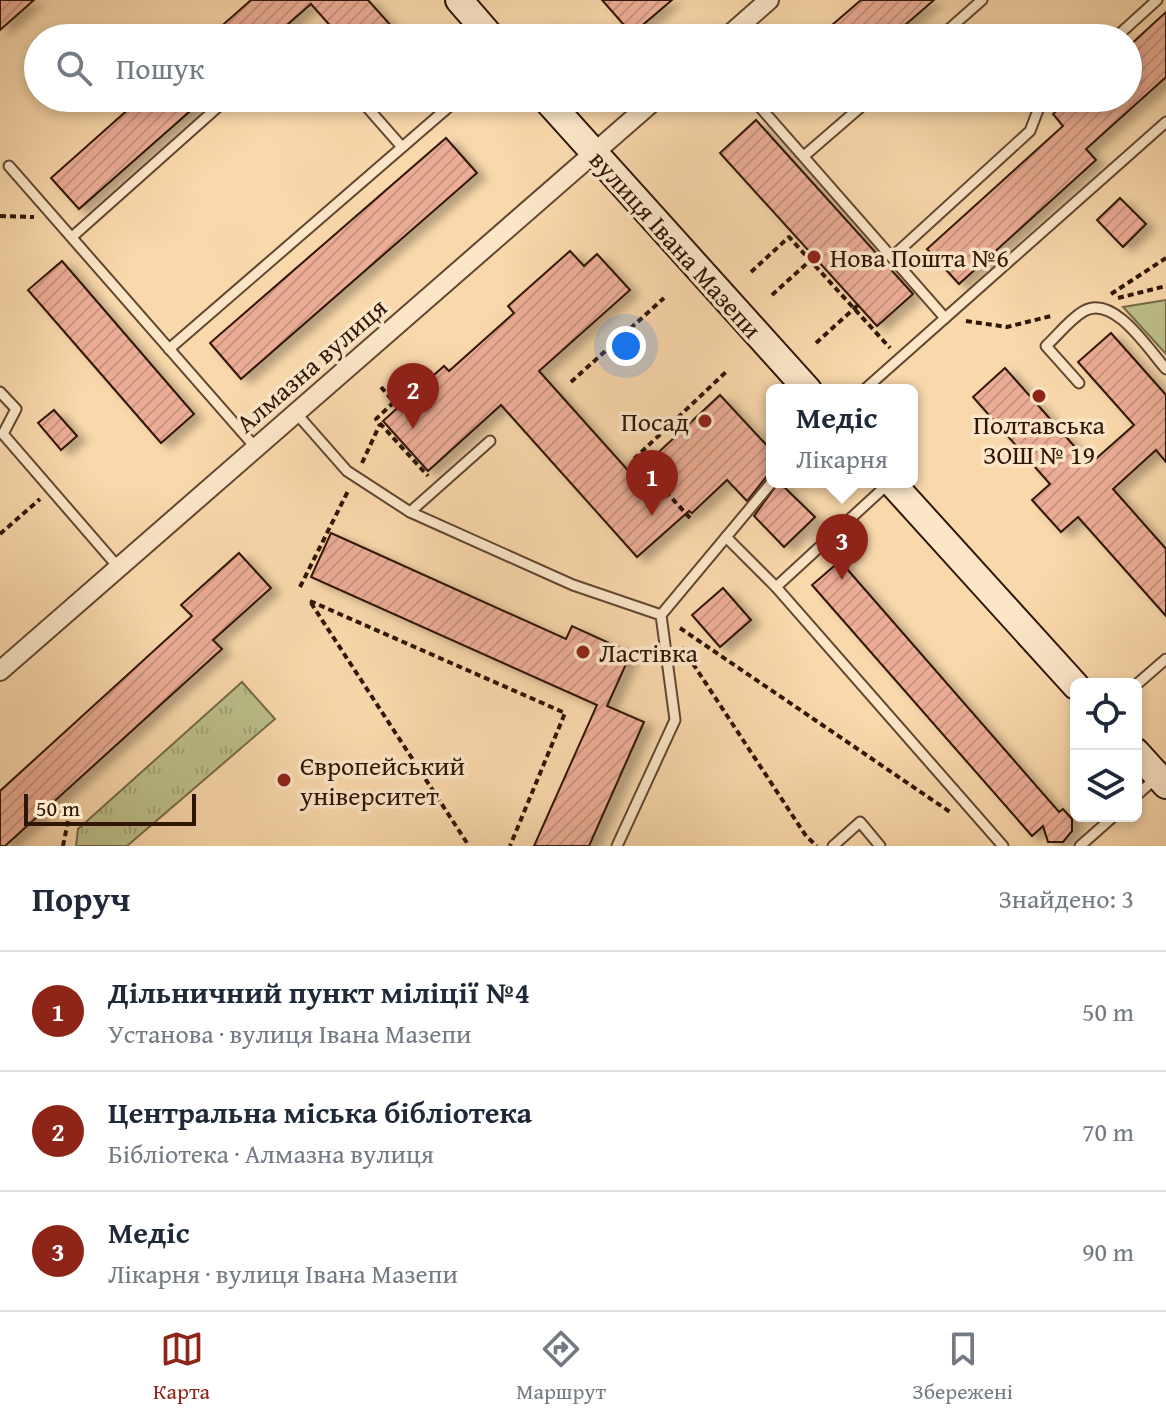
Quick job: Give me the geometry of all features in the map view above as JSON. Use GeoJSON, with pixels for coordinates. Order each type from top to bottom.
{"type":"FeatureCollection","features":[{"type":"Feature","properties":{"kind":"main road"},"geometry":{"type":"LineString","coordinates":[[459,0],[480,24]]}},
{"type":"Feature","properties":{"kind":"main road","name":"вулиця Івана Мазепи"},"geometry":{"type":"LineString","coordinates":[[557,112],[803,384]]}},
{"type":"Feature","properties":{"kind":"main road"},"geometry":{"type":"LineString","coordinates":[[896,488],[1070,679]]}},
{"type":"Feature","properties":{"kind":"main road"},"geometry":{"type":"LineString","coordinates":[[1142,758],[1162,780]]}},
{"type":"Feature","properties":{"kind":"street"},"geometry":{"type":"LineString","coordinates":[[742,24],[769,0]]}},
{"type":"Feature","properties":{"kind":"street","name":"Алмазна вулиця"},"geometry":{"type":"LineString","coordinates":[[0,671],[641,112]]}},
{"type":"Feature","properties":{"kind":"lane"},"geometry":{"type":"LineString","coordinates":[[955,24],[982,0]]}},
{"type":"Feature","properties":{"kind":"lane"},"geometry":{"type":"LineString","coordinates":[[1130,24],[1157,0]]}},
{"type":"Feature","properties":{"kind":"lane"},"geometry":{"type":"LineString","coordinates":[[72,237],[212,112]]}},
{"type":"Feature","properties":{"kind":"lane"},"geometry":{"type":"LineString","coordinates":[[371,112],[402,147]]}},
{"type":"Feature","properties":{"kind":"lane"},"geometry":{"type":"LineString","coordinates":[[169,349],[443,112]]}},
{"type":"Feature","properties":{"kind":"lane"},"geometry":{"type":"LineString","coordinates":[[765,112],[945,318]]}},
{"type":"Feature","properties":{"kind":"lane"},"geometry":{"type":"LineString","coordinates":[[804,156],[855,112]]}},
{"type":"Feature","properties":{"kind":"lane"},"geometry":{"type":"LineString","coordinates":[[892,257],[1030,131],[1037,112]]}},
{"type":"Feature","properties":{"kind":"lane"},"geometry":{"type":"LineString","coordinates":[[871,384],[1166,122]]}},
{"type":"Feature","properties":{"kind":"lane"},"geometry":{"type":"LineString","coordinates":[[9,166],[256,448]]}},
{"type":"Feature","properties":{"kind":"lane"},"geometry":{"type":"LineString","coordinates":[[1079,383],[1046,346],[1085,310],[1098,308],[1123,319],[1166,369]]}},
{"type":"Feature","properties":{"kind":"lane"},"geometry":{"type":"LineString","coordinates":[[0,392],[16,409],[3,434],[119,568]]}},
{"type":"Feature","properties":{"kind":"lane"},"geometry":{"type":"LineString","coordinates":[[296,413],[347,471],[410,512],[573,585],[661,615]]}},
{"type":"Feature","properties":{"kind":"lane"},"geometry":{"type":"LineString","coordinates":[[410,512],[490,441]]}},
{"type":"Feature","properties":{"kind":"lane"},"geometry":{"type":"LineString","coordinates":[[617,846],[675,720],[661,615],[767,488]]}},
{"type":"Feature","properties":{"kind":"lane"},"geometry":{"type":"LineString","coordinates":[[776,587],[884,488]]}},
{"type":"Feature","properties":{"kind":"lane"},"geometry":{"type":"LineString","coordinates":[[726,537],[776,587],[1003,846]]}},
{"type":"Feature","properties":{"kind":"lane"},"geometry":{"type":"LineString","coordinates":[[1142,680],[1165,661]]}},
{"type":"Feature","properties":{"kind":"lane"},"geometry":{"type":"LineString","coordinates":[[1142,792],[1162,780]]}},
{"type":"Feature","properties":{"kind":"lane"},"geometry":{"type":"LineString","coordinates":[[833,846],[860,822],[880,846]]}},
{"type":"Feature","properties":{"kind":"lane"},"geometry":{"type":"LineString","coordinates":[[1080,846],[1107,822]]}},
{"type":"Feature","properties":{"kind":"path"},"geometry":{"type":"LineString","coordinates":[[0,216],[55,218]]}},
{"type":"Feature","properties":{"kind":"path"},"geometry":{"type":"LineString","coordinates":[[751,272],[789,237],[856,306],[899,358]]}},
{"type":"Feature","properties":{"kind":"path"},"geometry":{"type":"LineString","coordinates":[[772,295],[812,258]]}},
{"type":"Feature","properties":{"kind":"path"},"geometry":{"type":"LineString","coordinates":[[1108,296],[1166,258]]}},
{"type":"Feature","properties":{"kind":"path"},"geometry":{"type":"LineString","coordinates":[[571,382],[664,298]]}},
{"type":"Feature","properties":{"kind":"path"},"geometry":{"type":"LineString","coordinates":[[816,343],[856,306]]}},
{"type":"Feature","properties":{"kind":"path"},"geometry":{"type":"LineString","coordinates":[[690,518],[635,458],[728,370]]}},
{"type":"Feature","properties":{"kind":"path"},"geometry":{"type":"LineString","coordinates":[[381,387],[394,402],[376,419],[438,488]]}},
{"type":"Feature","properties":{"kind":"path"},"geometry":{"type":"LineString","coordinates":[[300,587],[380,424]]}},
{"type":"Feature","properties":{"kind":"path"},"geometry":{"type":"LineString","coordinates":[[0,534],[51,489]]}},
{"type":"Feature","properties":{"kind":"path"},"geometry":{"type":"LineString","coordinates":[[469,846],[310,601],[565,713],[510,846]]}},
{"type":"Feature","properties":{"kind":"path"},"geometry":{"type":"LineString","coordinates":[[661,615],[960,819]]}},
{"type":"Feature","properties":{"kind":"path"},"geometry":{"type":"LineString","coordinates":[[661,615],[806,836],[817,846]]}},
{"type":"Feature","properties":{"kind":"path"},"geometry":{"type":"LineString","coordinates":[[63,846],[68,821]]}},
{"type":"Feature","properties":{"kind":"green space"},"geometry":{"type":"Polygon","coordinates":[[[1166,300],[1166,354],[1123,307],[1166,300]]]}},
{"type":"Feature","properties":{"kind":"green space"},"geometry":{"type":"Polygon","coordinates":[[[242,682],[275,719],[127,846],[76,846],[78,829],[242,682]]]}},
{"type":"Feature","properties":{"kind":"building"},"geometry":{"type":"Polygon","coordinates":[[[0,0],[34,0],[0,30],[0,0]]]}},
{"type":"Feature","properties":{"kind":"building"},"geometry":{"type":"Polygon","coordinates":[[[251,0],[368,0],[389,24],[329,24],[311,4],[288,24],[224,24],[251,0]]]}},
{"type":"Feature","properties":{"kind":"building"},"geometry":{"type":"Polygon","coordinates":[[[602,0],[672,0],[644,24],[623,24],[602,0]]]}},
{"type":"Feature","properties":{"kind":"building"},"geometry":{"type":"Polygon","coordinates":[[[861,0],[934,0],[906,24],[833,24],[861,0]]]}},
{"type":"Feature","properties":{"kind":"building"},"geometry":{"type":"Polygon","coordinates":[[[1166,12],[1166,77],[1142,99],[1142,34],[1166,12]]]}},
{"type":"Feature","properties":{"kind":"building"},"geometry":{"type":"Polygon","coordinates":[[[125,112],[189,112],[79,209],[51,178],[125,112]]]}},
{"type":"Feature","properties":{"kind":"building"},"geometry":{"type":"Polygon","coordinates":[[[1127,112],[1086,149],[1096,160],[959,284],[927,249],[1063,126],[1053,114],[1127,112]]]}},
{"type":"Feature","properties":{"kind":"building"},"geometry":{"type":"Polygon","coordinates":[[[756,120],[913,294],[877,326],[720,153],[756,120]]]}},
{"type":"Feature","properties":{"kind":"building"},"geometry":{"type":"Polygon","coordinates":[[[446,138],[477,173],[241,379],[210,343],[446,138]]]}},
{"type":"Feature","properties":{"kind":"building"},"geometry":{"type":"Polygon","coordinates":[[[1120,198],[1146,224],[1123,247],[1097,220],[1120,198]]]}},
{"type":"Feature","properties":{"kind":"building"},"geometry":{"type":"Polygon","coordinates":[[[570,251],[584,266],[597,254],[630,290],[539,371],[633,476],[720,395],[766,445],[766,477],[747,501],[727,480],[637,557],[501,405],[428,471],[383,421],[444,366],[449,371],[514,313],[508,306],[570,251]]]}},
{"type":"Feature","properties":{"kind":"building"},"geometry":{"type":"Polygon","coordinates":[[[62,261],[194,414],[161,443],[28,290],[62,261]]]}},
{"type":"Feature","properties":{"kind":"building"},"geometry":{"type":"Polygon","coordinates":[[[1111,333],[1166,395],[1166,462],[1156,450],[1113,489],[1166,549],[1166,616],[1078,517],[1061,532],[1032,500],[1050,484],[973,397],[1005,368],[1090,464],[1134,425],[1078,362],[1111,333]]]}},
{"type":"Feature","properties":{"kind":"building"},"geometry":{"type":"Polygon","coordinates":[[[54,410],[77,436],[61,450],[38,423],[54,410]]]}},
{"type":"Feature","properties":{"kind":"building"},"geometry":{"type":"Polygon","coordinates":[[[775,488],[785,488],[815,517],[784,547],[754,516],[775,488]]]}},
{"type":"Feature","properties":{"kind":"building"},"geometry":{"type":"Polygon","coordinates":[[[331,533],[566,639],[572,626],[631,653],[607,706],[644,722],[589,846],[534,846],[597,705],[311,577],[331,533]]]}},
{"type":"Feature","properties":{"kind":"building"},"geometry":{"type":"Polygon","coordinates":[[[239,553],[271,588],[213,640],[222,649],[5,846],[0,846],[0,791],[192,616],[181,605],[239,553]]]}},
{"type":"Feature","properties":{"kind":"building"},"geometry":{"type":"Polygon","coordinates":[[[840,561],[1059,812],[1063,809],[1070,817],[1072,831],[1063,842],[1048,842],[1043,826],[1032,836],[812,585],[840,561]]]}},
{"type":"Feature","properties":{"kind":"building"},"geometry":{"type":"Polygon","coordinates":[[[723,588],[751,620],[720,647],[692,615],[723,588]]]}},
{"type":"Feature","properties":{"kind":"place","name":"Нова Пошта №6"},"geometry":{"type":"Point","coordinates":[814,257]}},
{"type":"Feature","properties":{"kind":"place","name":"Полтавська ЗОШ № 19"},"geometry":{"type":"Point","coordinates":[1039,396]}},
{"type":"Feature","properties":{"kind":"place","name":"Посад"},"geometry":{"type":"Point","coordinates":[705,421]}},
{"type":"Feature","properties":{"kind":"place","name":"Центральна міська бібліотека"},"geometry":{"type":"Point","coordinates":[413,429]}},
{"type":"Feature","properties":{"kind":"place","name":"Дільничний пункт міліції №4"},"geometry":{"type":"Point","coordinates":[652,516]}},
{"type":"Feature","properties":{"kind":"place","name":"Медіс"},"geometry":{"type":"Point","coordinates":[842,580]}},
{"type":"Feature","properties":{"kind":"place","name":"Ластівка"},"geometry":{"type":"Point","coordinates":[583,652]}},
{"type":"Feature","properties":{"kind":"place","name":"Європейський університет"},"geometry":{"type":"Point","coordinates":[284,780]}}]}
